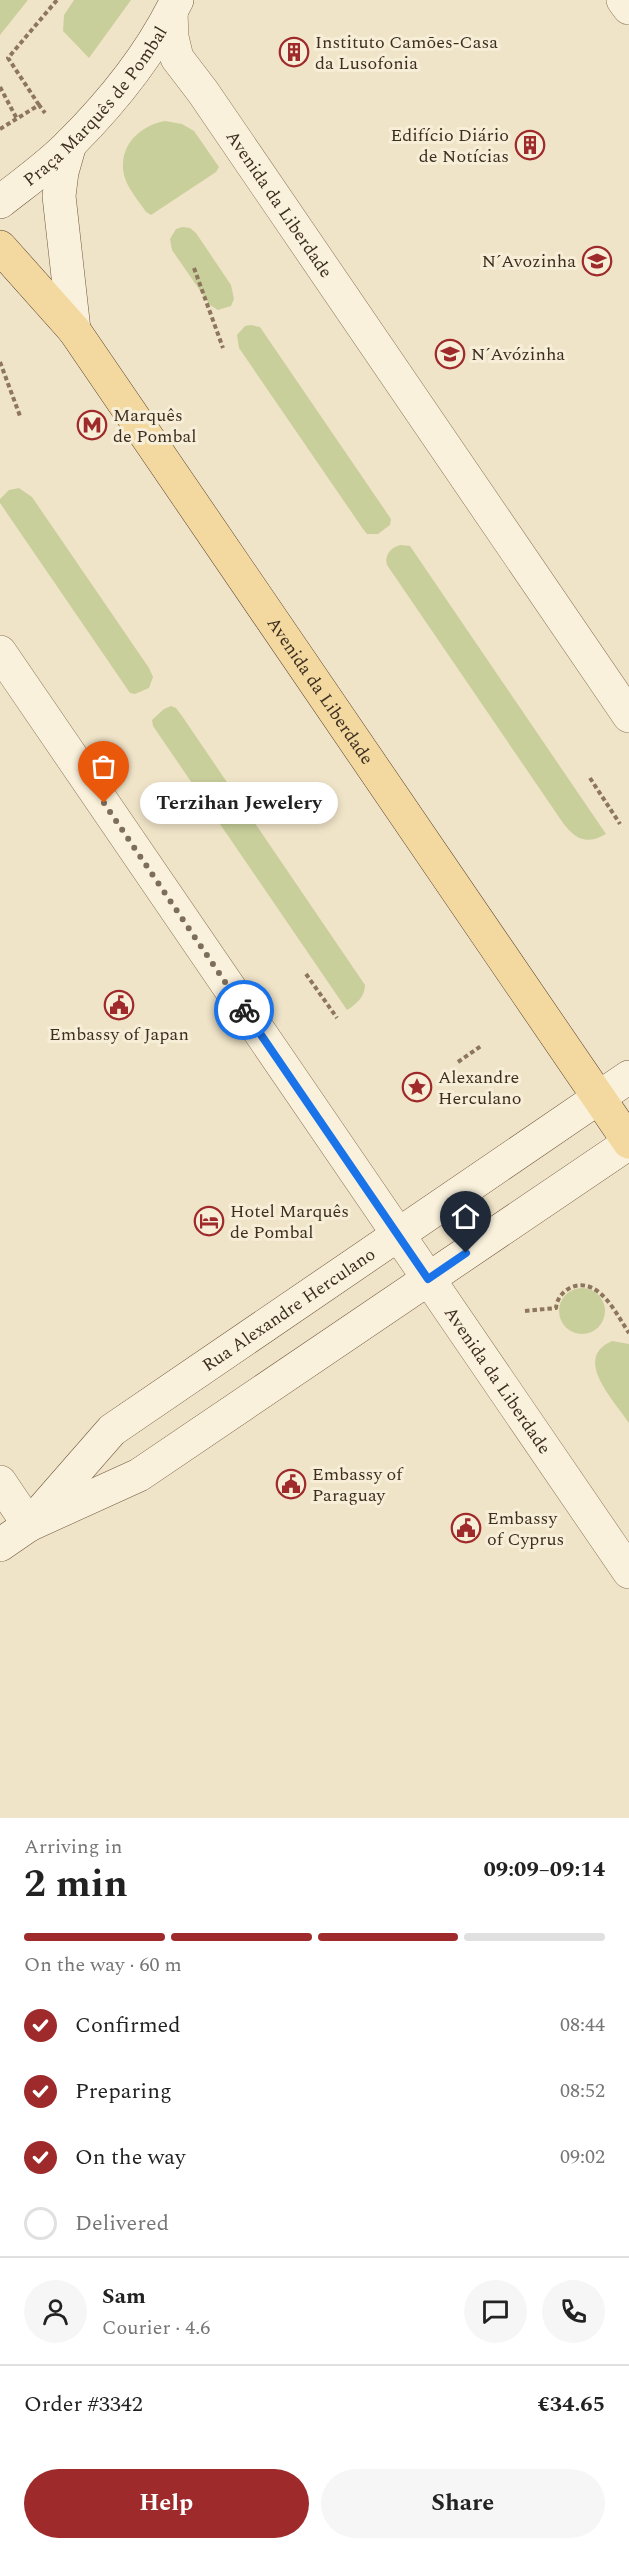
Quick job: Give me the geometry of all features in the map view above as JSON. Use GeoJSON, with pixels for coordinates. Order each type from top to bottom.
{"type":"FeatureCollection","features":[{"type":"Feature","properties":{"kind":"main road","name":"Avenida da Liberdade"},"geometry":{"type":"LineString","coordinates":[[0,247],[74,330],[629,1142]]}},
{"type":"Feature","properties":{"kind":"street"},"geometry":{"type":"LineString","coordinates":[[623,0],[629,8]]}},
{"type":"Feature","properties":{"kind":"street","name":"Praça Marquês de Pombal"},"geometry":{"type":"LineString","coordinates":[[0,202],[70,144],[134,71],[156,40],[174,7]]}},
{"type":"Feature","properties":{"kind":"street","name":"Avenida da Liberdade"},"geometry":{"type":"LineString","coordinates":[[174,7],[172,37],[177,58],[203,92],[629,716]]}},
{"type":"Feature","properties":{"kind":"street"},"geometry":{"type":"LineString","coordinates":[[70,144],[62,172],[59,196],[74,330]]}},
{"type":"Feature","properties":{"kind":"street","name":"Avenida da Liberdade"},"geometry":{"type":"LineString","coordinates":[[0,652],[629,1572]]}},
{"type":"Feature","properties":{"kind":"street","name":"Rua Alexandre Herculano"},"geometry":{"type":"LineString","coordinates":[[29,1526],[112,1430],[629,1077]]}},
{"type":"Feature","properties":{"kind":"street","name":"Rua Alexandre Herculano"},"geometry":{"type":"LineString","coordinates":[[0,1545],[29,1526],[139,1475],[629,1142]]}},
{"type":"Feature","properties":{"kind":"street"},"geometry":{"type":"LineString","coordinates":[[0,1482],[29,1526]]}},
{"type":"Feature","properties":{"kind":"path"},"geometry":{"type":"LineString","coordinates":[[39,105],[8,58],[57,0]]}},
{"type":"Feature","properties":{"kind":"path"},"geometry":{"type":"LineString","coordinates":[[0,87],[17,119],[0,129]]}},
{"type":"Feature","properties":{"kind":"path"},"geometry":{"type":"LineString","coordinates":[[194,268],[223,348]]}},
{"type":"Feature","properties":{"kind":"path"},"geometry":{"type":"LineString","coordinates":[[0,362],[20,416]]}},
{"type":"Feature","properties":{"kind":"path"},"geometry":{"type":"LineString","coordinates":[[590,778],[620,824]]}},
{"type":"Feature","properties":{"kind":"path"},"geometry":{"type":"LineString","coordinates":[[306,974],[337,1018]]}},
{"type":"Feature","properties":{"kind":"path"},"geometry":{"type":"LineString","coordinates":[[458,1062],[481,1046]]}},
{"type":"Feature","properties":{"kind":"path"},"geometry":{"type":"LineString","coordinates":[[525,1311],[556,1308],[557,1300],[566,1290],[580,1285],[593,1287],[604,1296],[629,1333]]}},
{"type":"Feature","properties":{"kind":"green space"},"geometry":{"type":"Polygon","coordinates":[[[0,0],[28,0],[0,35],[0,0]]]}},
{"type":"Feature","properties":{"kind":"green space"},"geometry":{"type":"Polygon","coordinates":[[[74,0],[131,0],[89,58],[63,31],[64,15],[74,0]]]}},
{"type":"Feature","properties":{"kind":"green space"},"geometry":{"type":"Polygon","coordinates":[[[165,121],[182,124],[194,131],[219,167],[216,172],[151,215],[146,212],[130,190],[124,175],[124,155],[127,146],[139,133],[147,127],[165,121]]]}},
{"type":"Feature","properties":{"kind":"green space"},"geometry":{"type":"Polygon","coordinates":[[[190,228],[196,233],[231,285],[234,299],[231,306],[218,310],[210,305],[172,250],[170,239],[176,229],[190,228]]]}},
{"type":"Feature","properties":{"kind":"green space"},"geometry":{"type":"Polygon","coordinates":[[[245,326],[260,327],[391,519],[390,525],[378,534],[367,534],[363,529],[239,348],[237,335],[245,326]]]}},
{"type":"Feature","properties":{"kind":"green space"},"geometry":{"type":"Polygon","coordinates":[[[19,488],[32,497],[149,668],[153,677],[149,688],[135,694],[130,693],[0,503],[0,499],[9,490],[19,488]]]}},
{"type":"Feature","properties":{"kind":"green space"},"geometry":{"type":"Polygon","coordinates":[[[401,545],[410,546],[606,834],[593,839],[582,839],[563,823],[387,565],[389,552],[401,545]]]}},
{"type":"Feature","properties":{"kind":"green space"},"geometry":{"type":"Polygon","coordinates":[[[171,706],[176,708],[182,716],[365,985],[360,999],[347,1010],[153,726],[152,720],[171,706]]]}},
{"type":"Feature","properties":{"kind":"green space"},"geometry":{"type":"Polygon","coordinates":[[[582,1288],[598,1295],[605,1311],[598,1327],[582,1334],[566,1327],[559,1311],[566,1295],[582,1288]]]}},
{"type":"Feature","properties":{"kind":"green space"},"geometry":{"type":"Polygon","coordinates":[[[612,1341],[629,1344],[629,1423],[606,1391],[596,1368],[596,1358],[601,1348],[612,1341]]]}},
{"type":"Feature","properties":{"kind":"way so far"},"geometry":{"type":"LineString","coordinates":[[104,803],[244,1010]]}},
{"type":"Feature","properties":{"kind":"place","name":"Instituto Camões-Casa da Lusofonia"},"geometry":{"type":"Point","coordinates":[294,52]}},
{"type":"Feature","properties":{"kind":"place","name":"Edifício Diário de Notícias"},"geometry":{"type":"Point","coordinates":[530,145]}},
{"type":"Feature","properties":{"kind":"place","name":"N´Avozinha"},"geometry":{"type":"Point","coordinates":[597,261]}},
{"type":"Feature","properties":{"kind":"place","name":"N´Avózinha"},"geometry":{"type":"Point","coordinates":[450,354]}},
{"type":"Feature","properties":{"kind":"place","name":"Marquês de Pombal"},"geometry":{"type":"Point","coordinates":[92,425]}},
{"type":"Feature","properties":{"kind":"place","name":"Terzihan Jewelery"},"geometry":{"type":"Point","coordinates":[104,803]}},
{"type":"Feature","properties":{"kind":"place","name":"Embassy of Japan"},"geometry":{"type":"Point","coordinates":[119,1005]}},
{"type":"Feature","properties":{"kind":"place","name":"Alexandre Herculano"},"geometry":{"type":"Point","coordinates":[417,1087]}},
{"type":"Feature","properties":{"kind":"place","name":"Hotel Marquês de Pombal"},"geometry":{"type":"Point","coordinates":[209,1221]}},
{"type":"Feature","properties":{"kind":"place","name":"Embassy of Paraguay"},"geometry":{"type":"Point","coordinates":[291,1484]}},
{"type":"Feature","properties":{"kind":"place","name":"Embassy of Cyprus"},"geometry":{"type":"Point","coordinates":[466,1528]}},
{"type":"Feature","properties":{"kind":"route"},"geometry":{"type":"LineString","coordinates":[[244,1010],[428,1279],[466,1253]]}}]}
